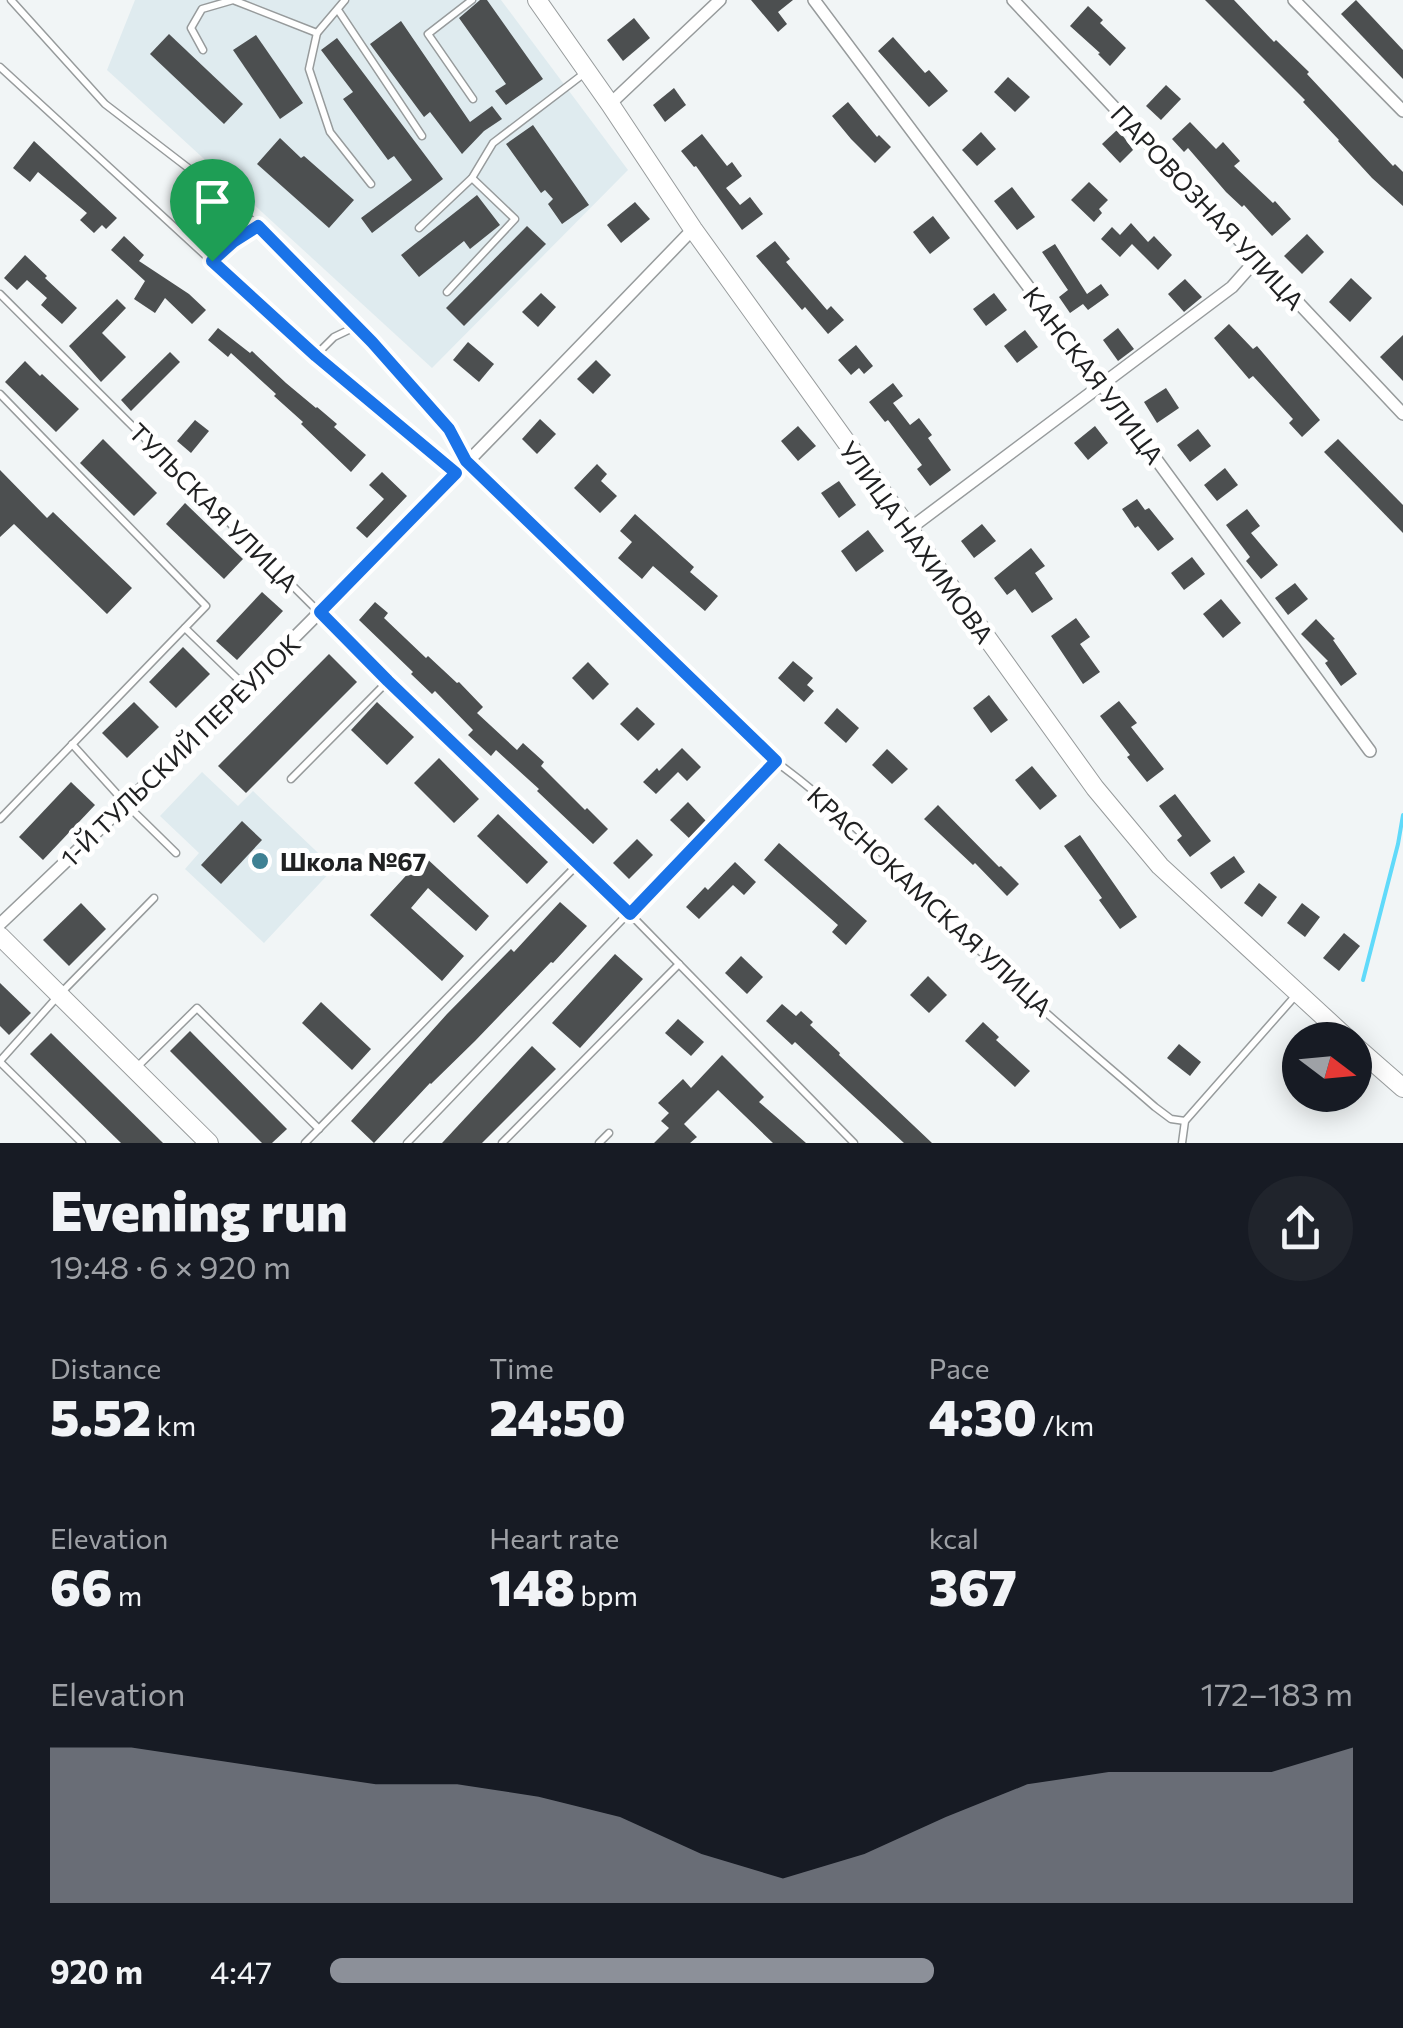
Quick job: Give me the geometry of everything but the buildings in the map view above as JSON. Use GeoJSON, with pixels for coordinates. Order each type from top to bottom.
{"type":"FeatureCollection","features":[{"type":"Feature","properties":{"kind":"main road","name":"УЛИЦА НАХИМОВА"},"geometry":{"type":"LineString","coordinates":[[537,0],[693,229],[1095,788],[1160,866],[1328,1022]]}},
{"type":"Feature","properties":{"kind":"main road"},"geometry":{"type":"LineString","coordinates":[[0,936],[209,1143]]}},
{"type":"Feature","properties":{"kind":"main road"},"geometry":{"type":"LineString","coordinates":[[1372,1061],[1403,1088]]}},
{"type":"Feature","properties":{"kind":"street"},"geometry":{"type":"LineString","coordinates":[[610,104],[720,0]]}},
{"type":"Feature","properties":{"kind":"street","name":"КАНСКАЯ УЛИЦА"},"geometry":{"type":"LineString","coordinates":[[814,0],[1370,751]]}},
{"type":"Feature","properties":{"kind":"street","name":"ПАРОВОЗНАЯ УЛИЦА"},"geometry":{"type":"LineString","coordinates":[[1013,0],[1403,414]]}},
{"type":"Feature","properties":{"kind":"street"},"geometry":{"type":"LineString","coordinates":[[1294,0],[1403,111]]}},
{"type":"Feature","properties":{"kind":"street","name":"1-Й ТУЛЬСКИЙ ПЕРЕУЛОК"},"geometry":{"type":"LineString","coordinates":[[0,924],[246,687],[693,229]]}},
{"type":"Feature","properties":{"kind":"street"},"geometry":{"type":"LineString","coordinates":[[908,530],[1232,287],[1256,260]]}},
{"type":"Feature","properties":{"kind":"lane","name":"КРАСНОКАМСКАЯ УЛИЦА"},"geometry":{"type":"LineString","coordinates":[[10,0],[105,104],[258,226],[357,326],[449,429],[466,461],[776,761],[816,791],[1011,981],[1154,1108],[1172,1120],[1185,1121]]}},
{"type":"Feature","properties":{"kind":"lane"},"geometry":{"type":"LineString","coordinates":[[203,50],[191,28],[202,9],[233,0],[316,33]]}},
{"type":"Feature","properties":{"kind":"lane"},"geometry":{"type":"LineString","coordinates":[[346,0],[316,33],[309,69],[330,132],[371,184]]}},
{"type":"Feature","properties":{"kind":"lane"},"geometry":{"type":"LineString","coordinates":[[472,0],[428,34],[473,98]]}},
{"type":"Feature","properties":{"kind":"lane"},"geometry":{"type":"LineString","coordinates":[[338,10],[422,136]]}},
{"type":"Feature","properties":{"kind":"lane"},"geometry":{"type":"LineString","coordinates":[[0,67],[316,356],[456,473]]}},
{"type":"Feature","properties":{"kind":"lane"},"geometry":{"type":"LineString","coordinates":[[419,228],[472,178],[493,143],[587,72]]}},
{"type":"Feature","properties":{"kind":"lane"},"geometry":{"type":"LineString","coordinates":[[446,292],[515,219],[472,178]]}},
{"type":"Feature","properties":{"kind":"lane"},"geometry":{"type":"LineString","coordinates":[[212,261],[258,226]]}},
{"type":"Feature","properties":{"kind":"lane","name":"ТУЛЬСКАЯ УЛИЦА"},"geometry":{"type":"LineString","coordinates":[[1,296],[388,681],[630,914],[854,1143]]}},
{"type":"Feature","properties":{"kind":"lane"},"geometry":{"type":"LineString","coordinates":[[316,356],[334,338],[357,326]]}},
{"type":"Feature","properties":{"kind":"lane"},"geometry":{"type":"LineString","coordinates":[[0,394],[206,606],[0,819]]}},
{"type":"Feature","properties":{"kind":"lane"},"geometry":{"type":"LineString","coordinates":[[185,628],[246,687]]}},
{"type":"Feature","properties":{"kind":"lane"},"geometry":{"type":"LineString","coordinates":[[291,779],[388,681]]}},
{"type":"Feature","properties":{"kind":"lane"},"geometry":{"type":"LineString","coordinates":[[72,744],[176,853]]}},
{"type":"Feature","properties":{"kind":"lane"},"geometry":{"type":"LineString","coordinates":[[407,1143],[776,761]]}},
{"type":"Feature","properties":{"kind":"lane"},"geometry":{"type":"LineString","coordinates":[[305,1143],[578,864]]}},
{"type":"Feature","properties":{"kind":"lane"},"geometry":{"type":"LineString","coordinates":[[82,1143],[0,1062],[154,898]]}},
{"type":"Feature","properties":{"kind":"lane"},"geometry":{"type":"LineString","coordinates":[[502,1143],[678,964]]}},
{"type":"Feature","properties":{"kind":"lane"},"geometry":{"type":"LineString","coordinates":[[1182,1143],[1185,1121],[1296,994]]}},
{"type":"Feature","properties":{"kind":"lane"},"geometry":{"type":"LineString","coordinates":[[135,1069],[197,1008],[320,1129]]}},
{"type":"Feature","properties":{"kind":"lane"},"geometry":{"type":"LineString","coordinates":[[600,1143],[609,1133]]}},
{"type":"Feature","properties":{"kind":"shaded area"},"geometry":{"type":"Polygon","coordinates":[[[135,0],[501,0],[628,170],[432,368],[107,70],[135,0]]]}},
{"type":"Feature","properties":{"kind":"shaded area","name":"Школа №67"},"geometry":{"type":"Polygon","coordinates":[[[202,772],[238,806],[253,791],[334,868],[264,943],[185,869],[199,853],[160,816],[202,772]]]}},
{"type":"Feature","properties":{"kind":"waterway"},"geometry":{"type":"LineString","coordinates":[[1363,980],[1403,815]]}},
{"type":"Feature","properties":{"kind":"place","name":"Школа №67"},"geometry":{"type":"Point","coordinates":[260,861]}},
{"type":"Feature","properties":{"kind":"route"},"geometry":{"type":"LineString","coordinates":[[258,226],[372,342],[449,429],[466,461],[776,761],[630,914],[320,612],[456,473],[316,356],[212,261],[258,226]]}}]}
